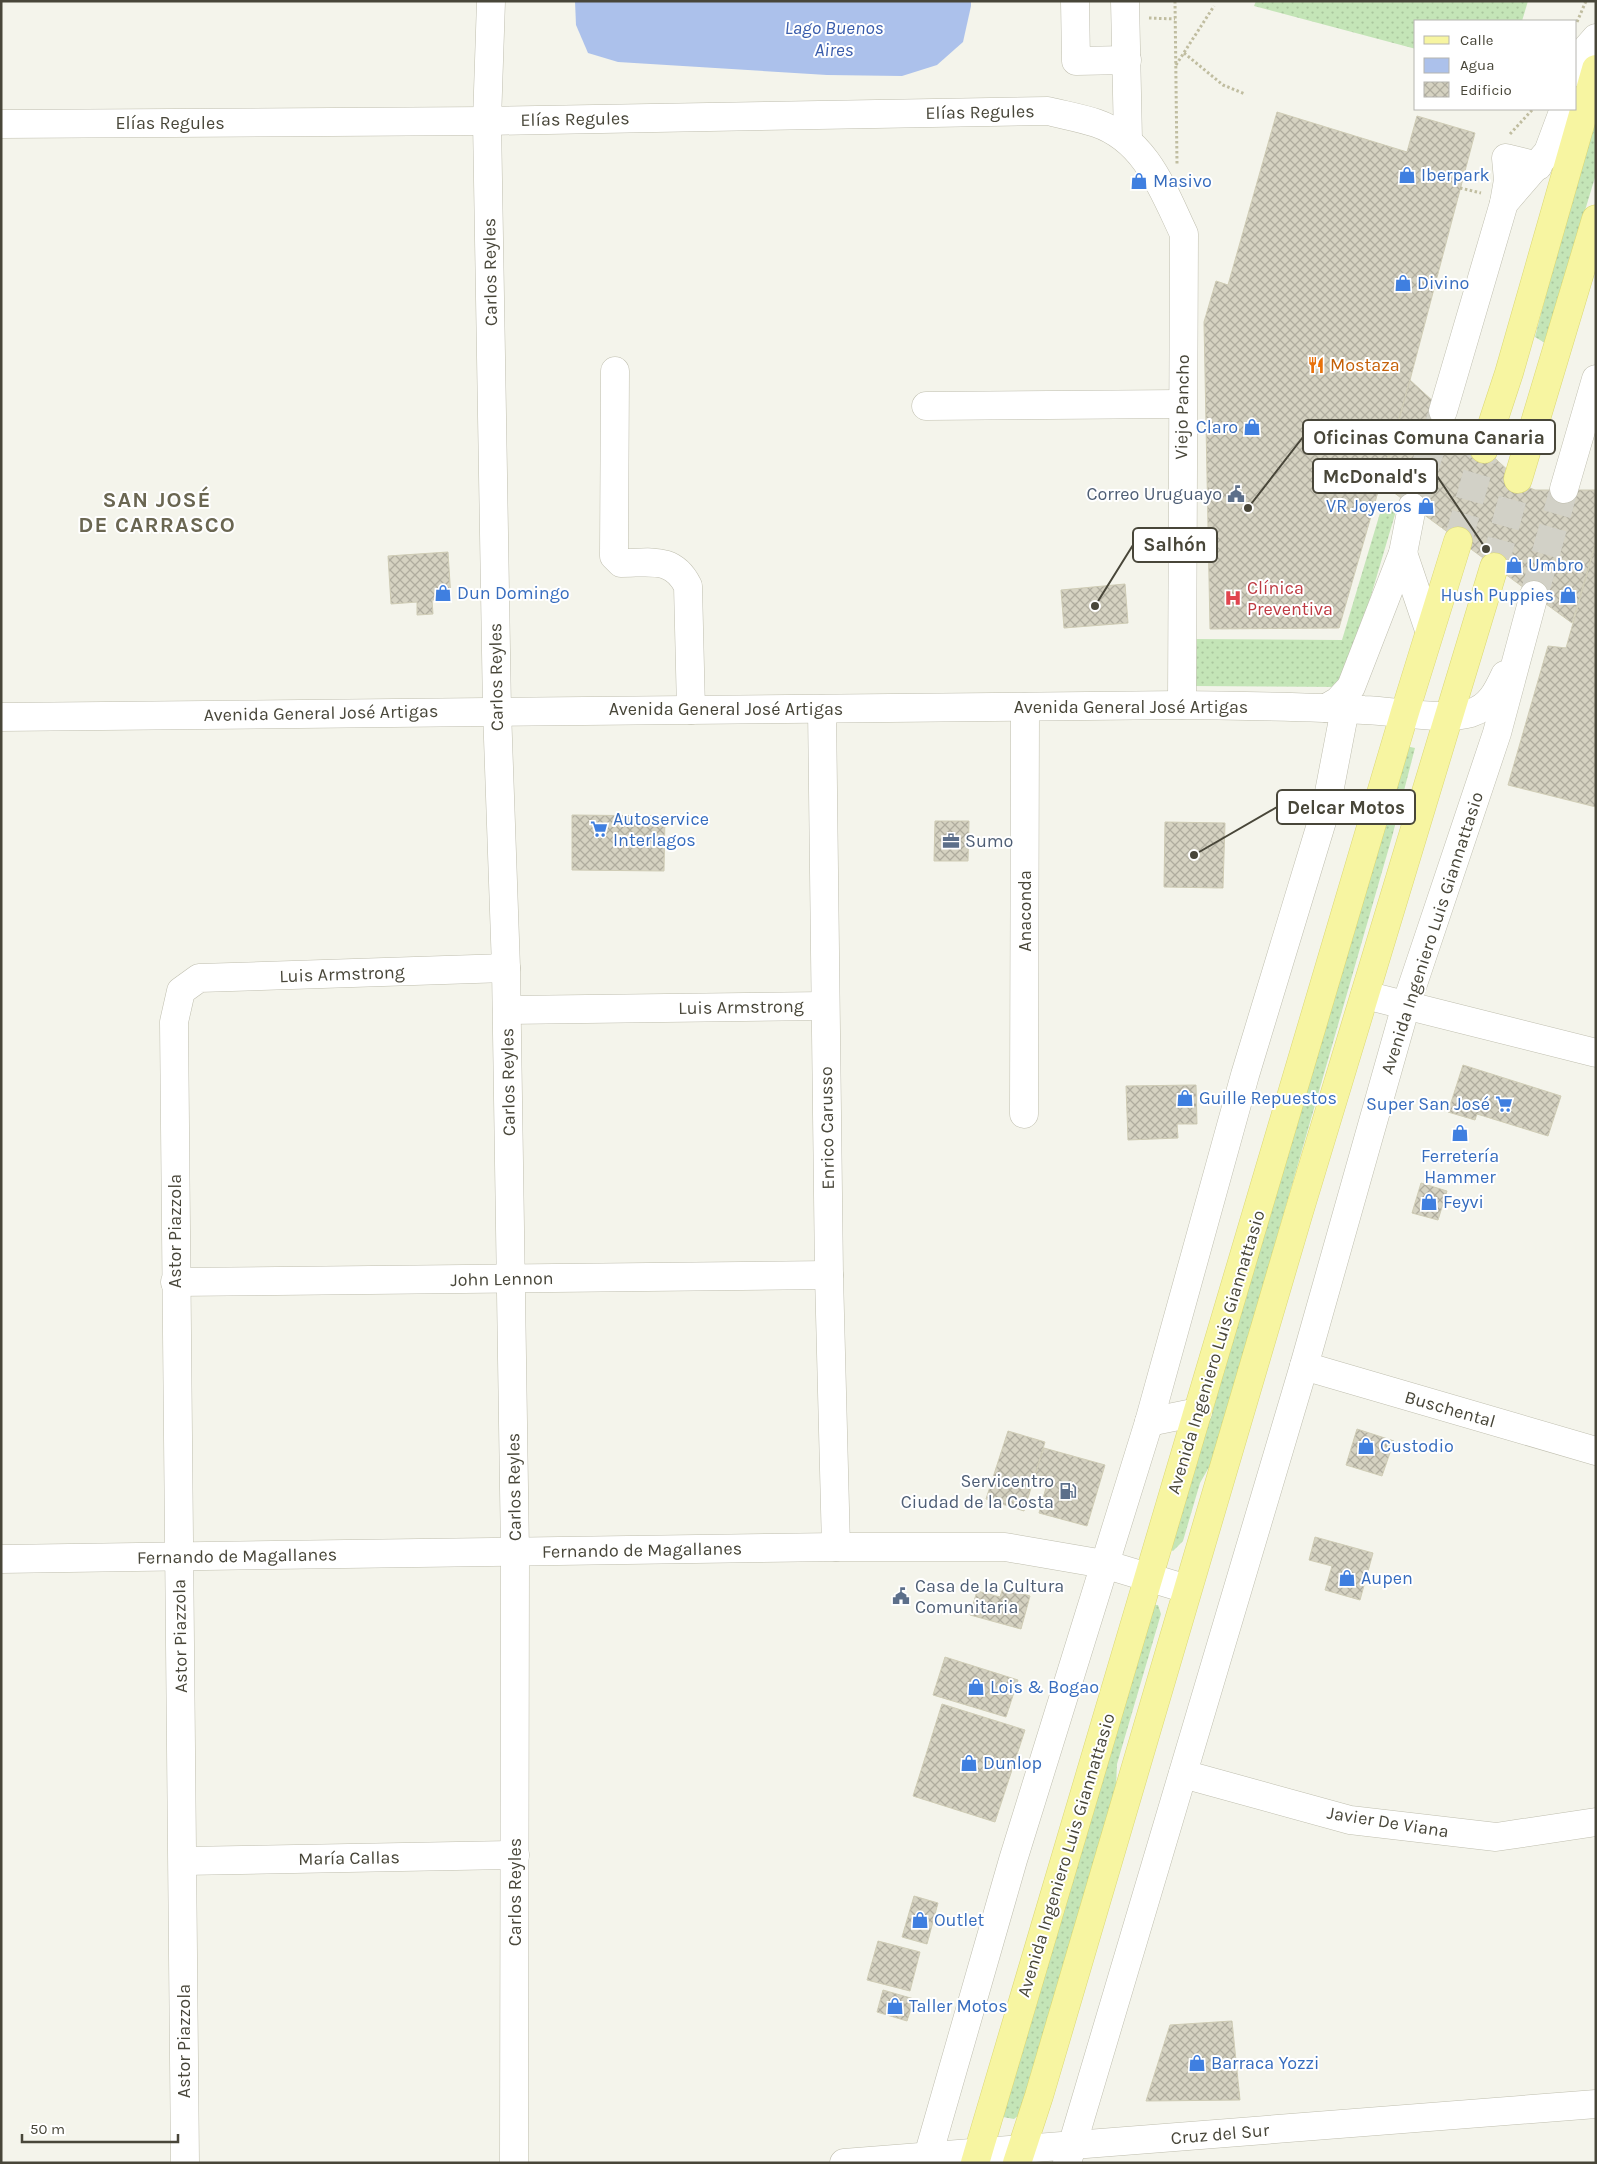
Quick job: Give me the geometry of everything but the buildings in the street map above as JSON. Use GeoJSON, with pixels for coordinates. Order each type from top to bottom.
{"type":"FeatureCollection","features":[{"type":"Feature","properties":{"kind":"main road"},"geometry":{"type":"LineString","coordinates":[[1484,449],[1509,373],[1596,69]]}},
{"type":"Feature","properties":{"kind":"main road"},"geometry":{"type":"LineString","coordinates":[[1518,479],[1596,219]]}},
{"type":"Feature","properties":{"kind":"main road","name":"Avenida Ingeniero Luis Giannattasio"},"geometry":{"type":"LineString","coordinates":[[976,2158],[1429,630],[1458,541]]}},
{"type":"Feature","properties":{"kind":"main road"},"geometry":{"type":"LineString","coordinates":[[1020,2156],[1187,1589],[1494,567]]}},
{"type":"Feature","properties":{"kind":"street","name":"Carlos Reyles"},"geometry":{"type":"LineString","coordinates":[[491,1],[487,120],[497,710],[507,1010],[515,1553],[514,2163]]}},
{"type":"Feature","properties":{"kind":"street"},"geometry":{"type":"LineString","coordinates":[[1075,1],[1076,61],[1127,60]]}},
{"type":"Feature","properties":{"kind":"street"},"geometry":{"type":"LineString","coordinates":[[1125,1],[1127,60],[1134,145]]}},
{"type":"Feature","properties":{"kind":"street"},"geometry":{"type":"LineString","coordinates":[[1577,69],[1582,54],[1596,38]]}},
{"type":"Feature","properties":{"kind":"street"},"geometry":{"type":"LineString","coordinates":[[1443,411],[1504,203],[1538,166],[1548,152],[1564,110]]}},
{"type":"Feature","properties":{"kind":"street","name":"Elías Regules"},"geometry":{"type":"LineString","coordinates":[[1,124],[487,120],[1048,111],[1098,124],[1134,145]]}},
{"type":"Feature","properties":{"kind":"street","name":"Viejo Pancho"},"geometry":{"type":"LineString","coordinates":[[1134,145],[1159,181],[1184,234],[1182,705]]}},
{"type":"Feature","properties":{"kind":"street"},"geometry":{"type":"LineString","coordinates":[[615,370],[614,556],[622,563],[666,563],[682,574],[688,586],[691,710]]}},
{"type":"Feature","properties":{"kind":"street"},"geometry":{"type":"LineString","coordinates":[[1564,489],[1596,379]]}},
{"type":"Feature","properties":{"kind":"street"},"geometry":{"type":"LineString","coordinates":[[926,406],[1182,404]]}},
{"type":"Feature","properties":{"kind":"street"},"geometry":{"type":"LineString","coordinates":[[927,2160],[1013,1860],[1149,1422],[1245,1075],[1326,808],[1338,701],[1351,687],[1403,553],[1412,507]]}},
{"type":"Feature","properties":{"kind":"street"},"geometry":{"type":"LineString","coordinates":[[1403,553],[1429,630]]}},
{"type":"Feature","properties":{"kind":"street","name":"Avenida Ingeniero Luis Giannattasio"},"geometry":{"type":"LineString","coordinates":[[1076,2157],[1183,1774],[1304,1366],[1406,1005],[1497,733],[1534,595]]}},
{"type":"Feature","properties":{"kind":"street","name":"Avenida General José Artigas"},"geometry":{"type":"LineString","coordinates":[[1,717],[497,710],[1182,705],[1336,708],[1449,717],[1471,713],[1486,706],[1498,691],[1523,640]]}},
{"type":"Feature","properties":{"kind":"street","name":"Anaconda"},"geometry":{"type":"LineString","coordinates":[[1024,1114],[1025,707]]}},
{"type":"Feature","properties":{"kind":"street","name":"Enrico Carusso"},"geometry":{"type":"LineString","coordinates":[[822,709],[829,1275],[836,1547]]}},
{"type":"Feature","properties":{"kind":"street","name":"Luis Armstrong"},"geometry":{"type":"LineString","coordinates":[[181,991],[199,978],[506,968]]}},
{"type":"Feature","properties":{"kind":"street","name":"Astor Piazzola"},"geometry":{"type":"LineString","coordinates":[[181,991],[174,1022],[175,1282],[185,2163]]}},
{"type":"Feature","properties":{"kind":"street"},"geometry":{"type":"LineString","coordinates":[[1365,995],[1596,1053]]}},
{"type":"Feature","properties":{"kind":"street","name":"Luis Armstrong"},"geometry":{"type":"LineString","coordinates":[[507,1010],[825,1006]]}},
{"type":"Feature","properties":{"kind":"street","name":"John Lennon"},"geometry":{"type":"LineString","coordinates":[[175,1282],[829,1275]]}},
{"type":"Feature","properties":{"kind":"street","name":"Buschental"},"geometry":{"type":"LineString","coordinates":[[1304,1366],[1596,1451]]}},
{"type":"Feature","properties":{"kind":"street"},"geometry":{"type":"LineString","coordinates":[[1149,1422],[1198,1412]]}},
{"type":"Feature","properties":{"kind":"street","name":"Fernando de Magallanes"},"geometry":{"type":"LineString","coordinates":[[1,1558],[515,1553],[836,1547],[1006,1547],[1104,1564],[1187,1589]]}},
{"type":"Feature","properties":{"kind":"street","name":"Javier De Viana"},"geometry":{"type":"LineString","coordinates":[[1183,1774],[1350,1820],[1496,1837],[1596,1822]]}},
{"type":"Feature","properties":{"kind":"street","name":"María Callas"},"geometry":{"type":"LineString","coordinates":[[183,1861],[515,1855]]}},
{"type":"Feature","properties":{"kind":"street","name":"Cruz del Sur"},"geometry":{"type":"LineString","coordinates":[[844,2163],[1020,2156],[1076,2157],[1596,2104]]}},
{"type":"Feature","properties":{"kind":"path"},"geometry":{"type":"LineString","coordinates":[[1175,1],[1177,171]]}},
{"type":"Feature","properties":{"kind":"path"},"geometry":{"type":"LineString","coordinates":[[1577,23],[1586,1]]}},
{"type":"Feature","properties":{"kind":"path"},"geometry":{"type":"LineString","coordinates":[[1176,66],[1214,6]]}},
{"type":"Feature","properties":{"kind":"path"},"geometry":{"type":"LineString","coordinates":[[1184,54],[1224,85],[1245,94]]}},
{"type":"Feature","properties":{"kind":"green space"},"geometry":{"type":"Polygon","coordinates":[[[1256,1],[1528,1],[1522,20],[1414,20],[1414,48],[1254,6],[1256,1]]]}},
{"type":"Feature","properties":{"kind":"green space"},"geometry":{"type":"Polygon","coordinates":[[[1596,115],[1596,174],[1545,343],[1535,337],[1567,213],[1596,115]]]}},
{"type":"Feature","properties":{"kind":"green space"},"geometry":{"type":"Polygon","coordinates":[[[1383,503],[1396,511],[1344,687],[1192,686],[1191,639],[1342,640],[1383,503]]]}},
{"type":"Feature","properties":{"kind":"green space"},"geometry":{"type":"Polygon","coordinates":[[[1406,746],[1415,748],[1392,837],[1213,1460],[1200,1483],[1183,1541],[1173,1551],[1168,1548],[1406,746]]]}},
{"type":"Feature","properties":{"kind":"green space"},"geometry":{"type":"Polygon","coordinates":[[[1154,1605],[1158,1605],[1161,1614],[1117,1764],[1116,1786],[1019,2115],[1014,2119],[1003,2117],[1002,2113],[1154,1605]]]}},
{"type":"Feature","properties":{"kind":"water","name":"Lago Buenos Aires"},"geometry":{"type":"Polygon","coordinates":[[[575,1],[971,1],[971,6],[963,42],[937,65],[902,76],[827,75],[618,62],[588,53],[576,25],[575,1]]]}},
{"type":"Feature","properties":{"kind":"tunnel"},"geometry":{"type":"LineString","coordinates":[[1412,507],[1443,411]]}},
{"type":"Feature","properties":{"kind":"tunnel"},"geometry":{"type":"LineString","coordinates":[[1458,541],[1484,449]]}},
{"type":"Feature","properties":{"kind":"tunnel"},"geometry":{"type":"LineString","coordinates":[[1494,567],[1518,479]]}},
{"type":"Feature","properties":{"kind":"tunnel"},"geometry":{"type":"LineString","coordinates":[[1534,595],[1564,489]]}},
{"type":"Feature","properties":{"kind":"place","name":"Iberpark"},"geometry":{"type":"Point","coordinates":[1407,175]}},
{"type":"Feature","properties":{"kind":"place","name":"Masivo"},"geometry":{"type":"Point","coordinates":[1139,181]}},
{"type":"Feature","properties":{"kind":"place","name":"Divino"},"geometry":{"type":"Point","coordinates":[1403,283]}},
{"type":"Feature","properties":{"kind":"place","name":"Mostaza"},"geometry":{"type":"Point","coordinates":[1316,365]}},
{"type":"Feature","properties":{"kind":"place","name":"Claro"},"geometry":{"type":"Point","coordinates":[1252,427]}},
{"type":"Feature","properties":{"kind":"place","name":"Correo Uruguayo"},"geometry":{"type":"Point","coordinates":[1236,494]}},
{"type":"Feature","properties":{"kind":"place","name":"VR Joyeros"},"geometry":{"type":"Point","coordinates":[1426,506]}},
{"type":"Feature","properties":{"kind":"place","name":"Oficinas Comuna Canaria"},"geometry":{"type":"Point","coordinates":[1248,508]}},
{"type":"Feature","properties":{"kind":"place","name":"McDonald's"},"geometry":{"type":"Point","coordinates":[1486,549]}},
{"type":"Feature","properties":{"kind":"place","name":"Umbro"},"geometry":{"type":"Point","coordinates":[1514,565]}},
{"type":"Feature","properties":{"kind":"place","name":"Dun Domingo"},"geometry":{"type":"Point","coordinates":[443,593]}},
{"type":"Feature","properties":{"kind":"place","name":"Hush Puppies"},"geometry":{"type":"Point","coordinates":[1568,595]}},
{"type":"Feature","properties":{"kind":"place","name":"Clínica Preventiva"},"geometry":{"type":"Point","coordinates":[1233,598]}},
{"type":"Feature","properties":{"kind":"place","name":"Salhón"},"geometry":{"type":"Point","coordinates":[1095,606]}},
{"type":"Feature","properties":{"kind":"place","name":"Autoservice Interlagos"},"geometry":{"type":"Point","coordinates":[599,829]}},
{"type":"Feature","properties":{"kind":"place","name":"Sumo"},"geometry":{"type":"Point","coordinates":[951,841]}},
{"type":"Feature","properties":{"kind":"place","name":"Delcar Motos"},"geometry":{"type":"Point","coordinates":[1194,855]}},
{"type":"Feature","properties":{"kind":"place","name":"Guille Repuestos"},"geometry":{"type":"Point","coordinates":[1185,1098]}},
{"type":"Feature","properties":{"kind":"place","name":"Super San José"},"geometry":{"type":"Point","coordinates":[1504,1104]}},
{"type":"Feature","properties":{"kind":"place","name":"Ferretería Hammer"},"geometry":{"type":"Point","coordinates":[1460,1133]}},
{"type":"Feature","properties":{"kind":"place","name":"Feyvi"},"geometry":{"type":"Point","coordinates":[1429,1202]}},
{"type":"Feature","properties":{"kind":"place","name":"Custodio"},"geometry":{"type":"Point","coordinates":[1366,1446]}},
{"type":"Feature","properties":{"kind":"place","name":"Servicentro Ciudad de la Costa"},"geometry":{"type":"Point","coordinates":[1068,1491]}},
{"type":"Feature","properties":{"kind":"place","name":"Aupen"},"geometry":{"type":"Point","coordinates":[1347,1578]}},
{"type":"Feature","properties":{"kind":"place","name":"Casa de la Cultura Comunitaria"},"geometry":{"type":"Point","coordinates":[901,1596]}},
{"type":"Feature","properties":{"kind":"place","name":"Lois & Bogao"},"geometry":{"type":"Point","coordinates":[976,1687]}},
{"type":"Feature","properties":{"kind":"place","name":"Dunlop"},"geometry":{"type":"Point","coordinates":[969,1763]}},
{"type":"Feature","properties":{"kind":"place","name":"Outlet"},"geometry":{"type":"Point","coordinates":[920,1920]}},
{"type":"Feature","properties":{"kind":"place","name":"Taller Motos"},"geometry":{"type":"Point","coordinates":[895,2006]}},
{"type":"Feature","properties":{"kind":"place","name":"Barraca Yozzi"},"geometry":{"type":"Point","coordinates":[1197,2063]}},
{"type":"Feature","properties":{"kind":"district","name":"SAN JOSÉ DE CARRASCO"},"geometry":{"type":"Point","coordinates":[157,512]}}]}
